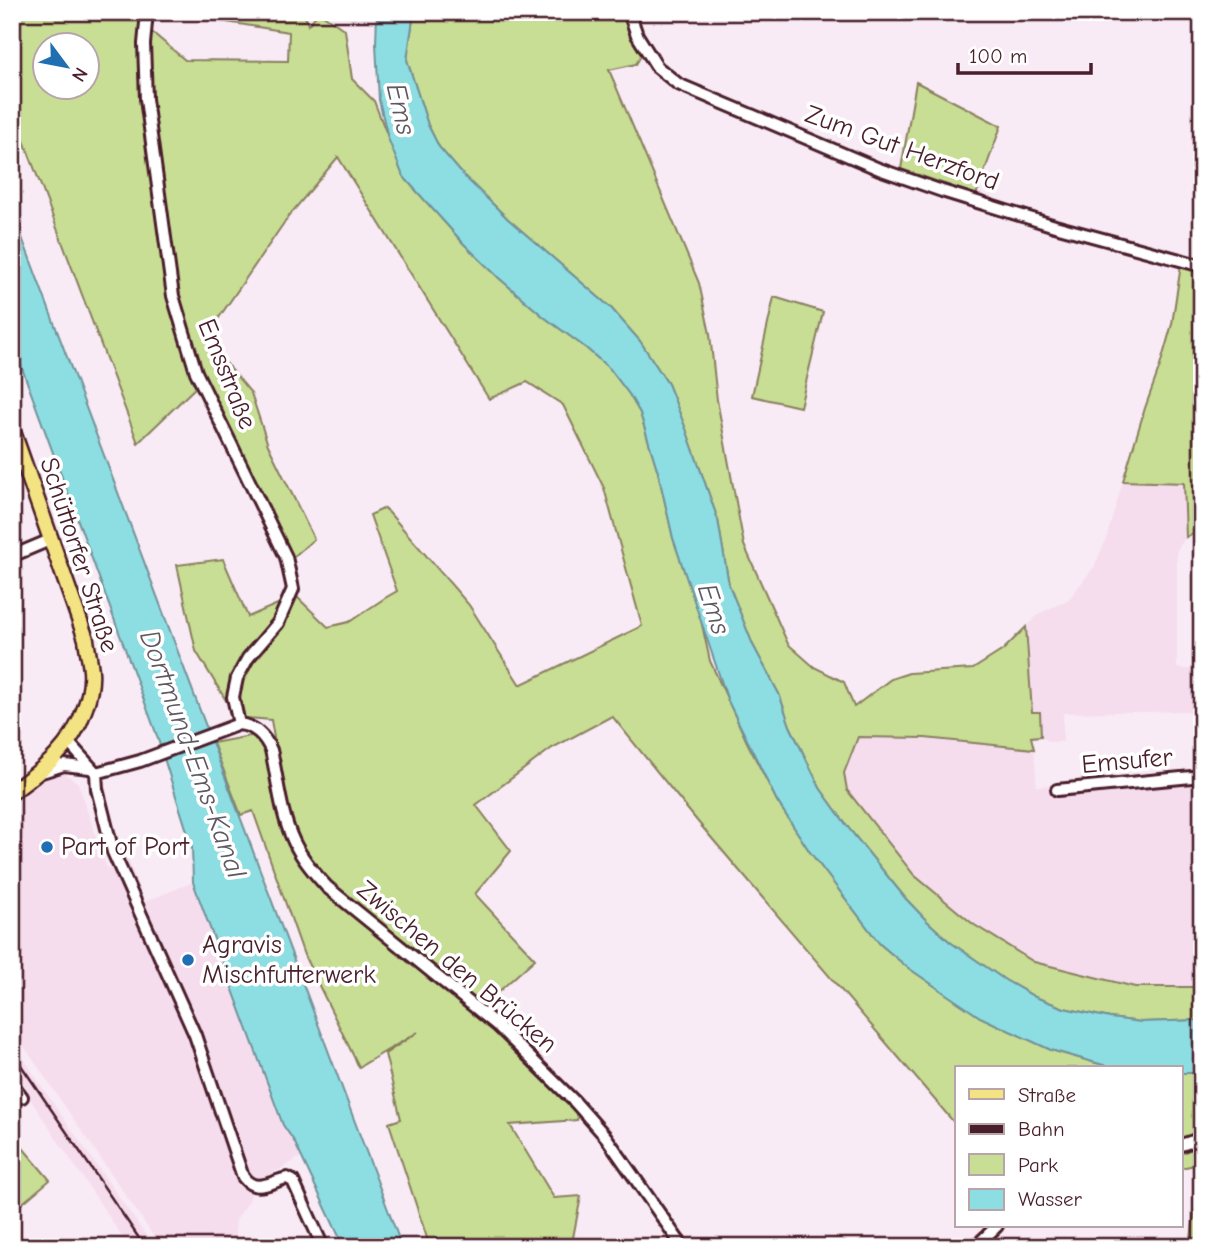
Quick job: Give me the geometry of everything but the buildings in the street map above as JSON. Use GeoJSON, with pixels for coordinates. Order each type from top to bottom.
{"type":"FeatureCollection","features":[{"type":"Feature","properties":{"kind":"main road","name":"Schüttorfer Straße"},"geometry":{"type":"LineString","coordinates":[[12,429],[86,639],[92,672],[86,706],[69,743],[39,772],[12,792]]}},
{"type":"Feature","properties":{"kind":"street","name":"Emsstraße"},"geometry":{"type":"LineString","coordinates":[[147,12],[144,44],[146,99],[173,296],[196,372],[286,557],[293,589],[278,623],[248,658],[237,678],[233,697],[239,724]]}},
{"type":"Feature","properties":{"kind":"street","name":"Zum Gut Herzford"},"geometry":{"type":"LineString","coordinates":[[629,12],[637,35],[657,67],[678,84],[917,183],[1055,226],[1202,265]]}},
{"type":"Feature","properties":{"kind":"street"},"geometry":{"type":"LineString","coordinates":[[12,556],[50,540]]}},
{"type":"Feature","properties":{"kind":"street"},"geometry":{"type":"LineString","coordinates":[[39,772],[64,765],[93,771],[140,761],[239,724]]}},
{"type":"Feature","properties":{"kind":"street","name":"Zwischen den Brücken"},"geometry":{"type":"LineString","coordinates":[[239,724],[252,728],[266,739],[271,750],[286,823],[296,846],[312,870],[327,887],[498,1026],[575,1102],[606,1137],[683,1247]]}},
{"type":"Feature","properties":{"kind":"street"},"geometry":{"type":"LineString","coordinates":[[69,743],[93,771],[113,852],[195,1035],[243,1177],[256,1187],[287,1178],[293,1181],[323,1247]]}},
{"type":"Feature","properties":{"kind":"street","name":"Emsufer"},"geometry":{"type":"LineString","coordinates":[[1057,790],[1202,776]]}},
{"type":"Feature","properties":{"kind":"street"},"geometry":{"type":"LineString","coordinates":[[12,1084],[22,1097]]}},
{"type":"Feature","properties":{"kind":"street"},"geometry":{"type":"LineString","coordinates":[[1182,1145],[1202,1138]]}},
{"type":"Feature","properties":{"kind":"street"},"geometry":{"type":"LineString","coordinates":[[975,1247],[995,1228]]}},
{"type":"Feature","properties":{"kind":"shaded area"},"geometry":{"type":"Polygon","coordinates":[[[1123,481],[1185,483],[1186,537],[1177,550],[1177,668],[1202,670],[1202,711],[1063,713],[1063,742],[1049,742],[1041,736],[1040,712],[1032,712],[1026,627],[1040,613],[1068,600],[1094,567],[1106,539],[1123,481]]]}},
{"type":"Feature","properties":{"kind":"shaded area"},"geometry":{"type":"Polygon","coordinates":[[[858,737],[925,738],[1034,749],[1037,786],[1057,785],[1057,795],[1202,782],[1202,987],[1135,987],[1033,962],[972,924],[914,875],[847,790],[844,773],[858,737]]]}},
{"type":"Feature","properties":{"kind":"shaded area"},"geometry":{"type":"Polygon","coordinates":[[[61,771],[78,783],[107,869],[128,858],[144,902],[193,882],[283,1125],[301,1157],[254,1184],[249,1201],[236,1220],[235,1234],[239,1247],[161,1247],[12,1029],[12,803],[46,777],[61,771]]]}},
{"type":"Feature","properties":{"kind":"shaded area"},"geometry":{"type":"Polygon","coordinates":[[[12,1041],[154,1247],[129,1247],[12,1072],[12,1041]]]}},
{"type":"Feature","properties":{"kind":"green space"},"geometry":{"type":"Polygon","coordinates":[[[12,12],[147,12],[146,27],[185,60],[288,61],[289,32],[164,12],[304,12],[308,25],[319,12],[345,30],[352,79],[374,101],[403,176],[464,244],[499,278],[610,369],[640,413],[658,472],[673,538],[701,620],[710,661],[777,801],[810,852],[880,944],[907,967],[980,1017],[1051,1050],[1107,1066],[955,1066],[955,1124],[698,822],[612,716],[552,748],[476,805],[511,851],[475,894],[535,959],[486,1003],[471,1009],[579,1113],[577,1120],[510,1125],[554,1198],[581,1196],[573,1238],[563,1247],[430,1247],[389,1123],[401,1119],[385,1054],[418,1032],[359,1067],[304,955],[253,811],[241,815],[213,743],[255,735],[266,751],[283,791],[271,720],[236,717],[196,651],[177,565],[223,559],[248,617],[296,596],[328,627],[349,622],[397,591],[370,515],[385,508],[469,605],[520,685],[642,626],[604,488],[563,405],[527,382],[489,399],[338,157],[288,217],[205,338],[251,393],[268,445],[314,539],[290,560],[201,382],[138,443],[12,109],[12,12]]]}},
{"type":"Feature","properties":{"kind":"green space"},"geometry":{"type":"Polygon","coordinates":[[[414,12],[622,12],[642,54],[636,64],[609,70],[699,283],[710,334],[717,400],[744,545],[788,644],[814,667],[844,682],[854,707],[891,679],[909,673],[973,669],[1003,650],[1026,627],[1032,712],[1040,712],[1041,736],[1031,737],[1034,749],[925,738],[858,737],[844,773],[847,790],[914,875],[973,924],[1034,962],[1135,987],[1202,987],[1202,1020],[1141,1022],[1110,1018],[1064,1008],[1035,997],[950,942],[906,899],[850,830],[820,788],[790,726],[779,694],[753,645],[729,585],[718,520],[668,384],[640,341],[611,308],[508,219],[439,147],[428,125],[407,60],[414,12]]]}},
{"type":"Feature","properties":{"kind":"green space"},"geometry":{"type":"Polygon","coordinates":[[[916,82],[1001,126],[976,195],[901,169],[916,82]]]}},
{"type":"Feature","properties":{"kind":"green space"},"geometry":{"type":"Polygon","coordinates":[[[1181,265],[1202,271],[1202,335],[1196,350],[1202,353],[1202,528],[1186,537],[1184,483],[1123,481],[1172,324],[1181,265]]]}},
{"type":"Feature","properties":{"kind":"green space"},"geometry":{"type":"Polygon","coordinates":[[[774,297],[823,312],[800,407],[752,396],[774,297]]]}},
{"type":"Feature","properties":{"kind":"green space"},"geometry":{"type":"Polygon","coordinates":[[[1182,1073],[1202,1073],[1202,1131],[1182,1141],[1182,1073]]]}},
{"type":"Feature","properties":{"kind":"green space"},"geometry":{"type":"Polygon","coordinates":[[[12,1135],[50,1180],[12,1212],[12,1135]]]}},
{"type":"Feature","properties":{"kind":"green space"},"geometry":{"type":"Polygon","coordinates":[[[1193,1149],[1202,1150],[1202,1247],[1190,1247],[1195,1207],[1195,1165],[1182,1168],[1182,1153],[1193,1149]]]}},
{"type":"Feature","properties":{"kind":"water","name":"Ems"},"geometry":{"type":"Polygon","coordinates":[[[377,12],[414,12],[407,60],[428,125],[439,147],[508,219],[611,308],[640,341],[668,384],[718,520],[729,585],[753,645],[779,694],[790,726],[820,788],[850,830],[906,899],[950,942],[1035,997],[1064,1008],[1110,1018],[1141,1022],[1202,1020],[1202,1073],[1182,1073],[1182,1066],[1107,1066],[1051,1050],[980,1017],[907,967],[880,944],[810,852],[777,801],[728,701],[673,538],[658,472],[640,413],[610,369],[499,278],[464,244],[403,176],[388,138],[379,100],[377,12]]]}},
{"type":"Feature","properties":{"kind":"water","name":"Dortmund-Ems-Kanal"},"geometry":{"type":"Polygon","coordinates":[[[12,211],[402,1247],[344,1247],[294,1141],[283,1125],[193,882],[192,847],[156,733],[12,341],[12,211]]]}},
{"type":"Feature","properties":{"kind":"railway"},"geometry":{"type":"LineString","coordinates":[[12,1052],[145,1247]]}},
{"type":"Feature","properties":{"kind":"place","name":"Part of Port"},"geometry":{"type":"Point","coordinates":[47,847]}},
{"type":"Feature","properties":{"kind":"place","name":"Agravis Mischfutterwerk"},"geometry":{"type":"Point","coordinates":[188,960]}}]}
